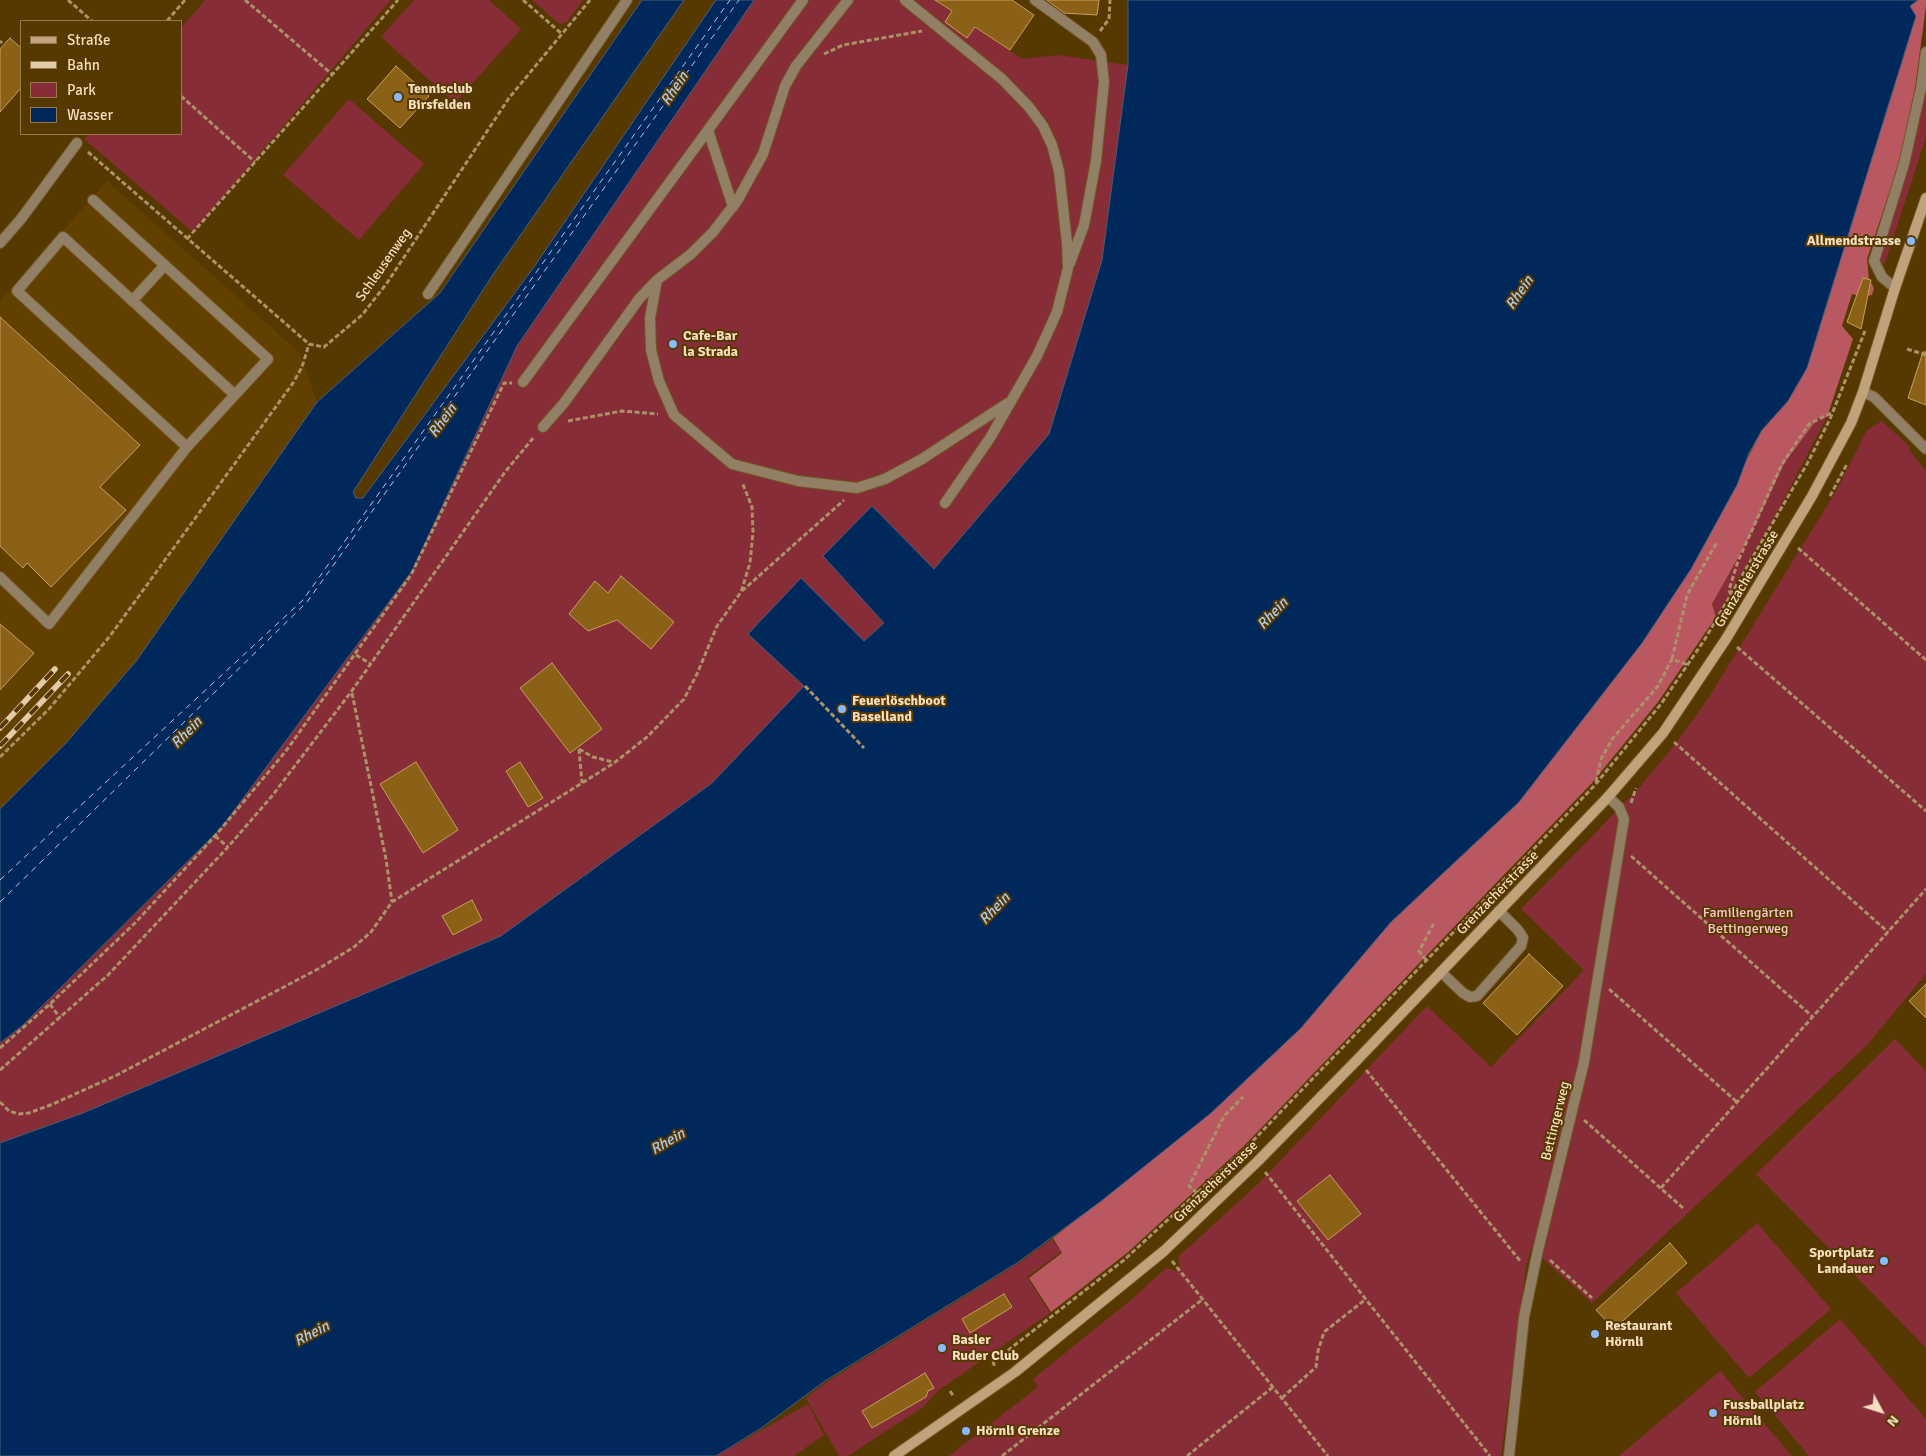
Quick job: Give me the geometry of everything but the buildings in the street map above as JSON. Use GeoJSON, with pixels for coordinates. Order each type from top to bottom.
{"type":"FeatureCollection","features":[{"type":"Feature","properties":{"kind":"main road","name":"Grenzacherstrasse"},"geometry":{"type":"LineString","coordinates":[[894,1456],[1015,1372],[1164,1251],[1257,1162],[1441,972],[1608,797],[1663,733],[1726,639],[1812,496],[1851,423],[1863,392],[1895,288],[1926,198]]}},
{"type":"Feature","properties":{"kind":"street"},"geometry":{"type":"LineString","coordinates":[[428,294],[627,0]]}},
{"type":"Feature","properties":{"kind":"street"},"geometry":{"type":"LineString","coordinates":[[523,382],[803,0]]}},
{"type":"Feature","properties":{"kind":"street"},"geometry":{"type":"LineString","coordinates":[[543,427],[564,402],[639,299],[656,280],[691,254],[713,232],[733,207],[763,154],[785,86],[792,73],[848,0]]}},
{"type":"Feature","properties":{"kind":"street"},"geometry":{"type":"LineString","coordinates":[[905,0],[937,28],[1002,79],[1029,107],[1043,126],[1052,145],[1059,171],[1068,268]]}},
{"type":"Feature","properties":{"kind":"street"},"geometry":{"type":"LineString","coordinates":[[945,503],[990,438],[1037,356],[1057,312],[1068,268],[1084,225],[1100,130],[1104,82],[1101,55],[1093,42],[1046,4],[1035,0]]}},
{"type":"Feature","properties":{"kind":"street"},"geometry":{"type":"LineString","coordinates":[[1895,288],[1882,277],[1874,261],[1904,164],[1922,88],[1926,52]]}},
{"type":"Feature","properties":{"kind":"street"},"geometry":{"type":"LineString","coordinates":[[708,130],[733,207]]}},
{"type":"Feature","properties":{"kind":"street"},"geometry":{"type":"LineString","coordinates":[[0,243],[21,219],[77,142]]}},
{"type":"Feature","properties":{"kind":"street"},"geometry":{"type":"LineString","coordinates":[[0,577],[49,624],[187,447],[268,358],[93,200]]}},
{"type":"Feature","properties":{"kind":"street"},"geometry":{"type":"LineString","coordinates":[[187,447],[17,291],[63,237],[235,394]]}},
{"type":"Feature","properties":{"kind":"street"},"geometry":{"type":"LineString","coordinates":[[132,301],[165,265]]}},
{"type":"Feature","properties":{"kind":"street"},"geometry":{"type":"LineString","coordinates":[[656,280],[650,318],[652,350],[659,381],[674,415],[732,464],[798,481],[857,488],[885,479],[922,459],[1011,401]]}},
{"type":"Feature","properties":{"kind":"street"},"geometry":{"type":"LineString","coordinates":[[1863,392],[1881,404],[1926,450]]}},
{"type":"Feature","properties":{"kind":"street","name":"Bettingerweg"},"geometry":{"type":"LineString","coordinates":[[1509,1456],[1524,1317],[1533,1270],[1584,1062],[1624,819],[1619,807],[1608,797]]}},
{"type":"Feature","properties":{"kind":"street"},"geometry":{"type":"LineString","coordinates":[[1441,972],[1463,994],[1470,997],[1478,996],[1521,946],[1523,938],[1518,930],[1499,911]]}},
{"type":"Feature","properties":{"kind":"path"},"geometry":{"type":"LineString","coordinates":[[68,0],[91,20]]}},
{"type":"Feature","properties":{"kind":"path"},"geometry":{"type":"LineString","coordinates":[[168,20],[185,0]]}},
{"type":"Feature","properties":{"kind":"path"},"geometry":{"type":"LineString","coordinates":[[246,0],[333,75]]}},
{"type":"Feature","properties":{"kind":"path"},"geometry":{"type":"LineString","coordinates":[[188,239],[398,0]]}},
{"type":"Feature","properties":{"kind":"path"},"geometry":{"type":"LineString","coordinates":[[523,0],[562,34]]}},
{"type":"Feature","properties":{"kind":"path","name":"Schleusenweg"},"geometry":{"type":"LineString","coordinates":[[309,344],[324,347],[362,315],[387,283],[509,98],[590,0]]}},
{"type":"Feature","properties":{"kind":"path"},"geometry":{"type":"LineString","coordinates":[[1093,42],[1109,19],[1110,0]]}},
{"type":"Feature","properties":{"kind":"path"},"geometry":{"type":"LineString","coordinates":[[820,56],[843,46],[885,36],[937,28]]}},
{"type":"Feature","properties":{"kind":"path"},"geometry":{"type":"LineString","coordinates":[[182,97],[255,162]]}},
{"type":"Feature","properties":{"kind":"path"},"geometry":{"type":"LineString","coordinates":[[0,756],[73,682],[110,636],[293,383],[302,367],[309,344],[77,142]]}},
{"type":"Feature","properties":{"kind":"path"},"geometry":{"type":"LineString","coordinates":[[1002,1355],[1086,1291],[1151,1236],[1245,1149],[1595,785],[1661,704],[1688,665],[1784,507],[1832,412],[1868,324]]}},
{"type":"Feature","properties":{"kind":"path"},"geometry":{"type":"LineString","coordinates":[[1907,349],[1926,355]]}},
{"type":"Feature","properties":{"kind":"path"},"geometry":{"type":"LineString","coordinates":[[0,1048],[50,1004],[135,923],[215,836],[286,751],[411,575],[504,383],[523,382]]}},
{"type":"Feature","properties":{"kind":"path"},"geometry":{"type":"LineString","coordinates":[[0,1070],[121,962],[228,847],[272,796],[351,692],[505,472],[543,427],[622,411],[674,415]]}},
{"type":"Feature","properties":{"kind":"path"},"geometry":{"type":"LineString","coordinates":[[1731,595],[1729,590],[1738,560],[1782,464],[1809,424],[1832,412]]}},
{"type":"Feature","properties":{"kind":"path"},"geometry":{"type":"LineString","coordinates":[[732,464],[747,490],[752,507],[753,532],[750,563],[741,592]]}},
{"type":"Feature","properties":{"kind":"path"},"geometry":{"type":"LineString","coordinates":[[0,1102],[9,1111],[19,1114],[29,1113],[117,1075],[340,956],[371,932],[392,902],[614,763],[647,737],[684,699],[697,674],[717,626],[741,592],[857,488]]}},
{"type":"Feature","properties":{"kind":"path"},"geometry":{"type":"LineString","coordinates":[[1595,785],[1601,759],[1609,745],[1658,686],[1672,659],[1688,595],[1717,542]]}},
{"type":"Feature","properties":{"kind":"path"},"geometry":{"type":"LineString","coordinates":[[1798,548],[1926,660]]}},
{"type":"Feature","properties":{"kind":"path"},"geometry":{"type":"LineString","coordinates":[[1737,647],[1926,811]]}},
{"type":"Feature","properties":{"kind":"path"},"geometry":{"type":"LineString","coordinates":[[356,655],[371,664]]}},
{"type":"Feature","properties":{"kind":"path"},"geometry":{"type":"LineString","coordinates":[[1672,659],[1688,665]]}},
{"type":"Feature","properties":{"kind":"path"},"geometry":{"type":"LineString","coordinates":[[805,686],[864,748]]}},
{"type":"Feature","properties":{"kind":"path"},"geometry":{"type":"LineString","coordinates":[[351,692],[386,859],[392,902]]}},
{"type":"Feature","properties":{"kind":"path"},"geometry":{"type":"LineString","coordinates":[[1674,742],[1888,932]]}},
{"type":"Feature","properties":{"kind":"path"},"geometry":{"type":"LineString","coordinates":[[582,783],[579,749],[593,757],[614,763]]}},
{"type":"Feature","properties":{"kind":"path"},"geometry":{"type":"LineString","coordinates":[[215,836],[228,847]]}},
{"type":"Feature","properties":{"kind":"path"},"geometry":{"type":"LineString","coordinates":[[1619,846],[1813,1017]]}},
{"type":"Feature","properties":{"kind":"path"},"geometry":{"type":"LineString","coordinates":[[1661,1188],[1926,889]]}},
{"type":"Feature","properties":{"kind":"path"},"geometry":{"type":"LineString","coordinates":[[1426,960],[1419,951],[1434,923]]}},
{"type":"Feature","properties":{"kind":"path"},"geometry":{"type":"LineString","coordinates":[[1597,979],[1738,1102]]}},
{"type":"Feature","properties":{"kind":"path"},"geometry":{"type":"LineString","coordinates":[[50,1004],[60,1018]]}},
{"type":"Feature","properties":{"kind":"path"},"geometry":{"type":"LineString","coordinates":[[1344,1047],[1526,1268],[1533,1270]]}},
{"type":"Feature","properties":{"kind":"path"},"geometry":{"type":"LineString","coordinates":[[1197,1193],[1189,1186],[1224,1116],[1243,1097]]}},
{"type":"Feature","properties":{"kind":"path"},"geometry":{"type":"LineString","coordinates":[[1573,1113],[1580,1115],[1683,1208]]}},
{"type":"Feature","properties":{"kind":"path"},"geometry":{"type":"LineString","coordinates":[[1245,1149],[1490,1456]]}},
{"type":"Feature","properties":{"kind":"path"},"geometry":{"type":"LineString","coordinates":[[1151,1236],[1328,1456]]}},
{"type":"Feature","properties":{"kind":"path"},"geometry":{"type":"LineString","coordinates":[[1538,1250],[1592,1298]]}},
{"type":"Feature","properties":{"kind":"path"},"geometry":{"type":"LineString","coordinates":[[1002,1456],[1203,1299]]}},
{"type":"Feature","properties":{"kind":"path"},"geometry":{"type":"LineString","coordinates":[[1282,1398],[1316,1368],[1318,1351],[1324,1332],[1366,1299]]}},
{"type":"Feature","properties":{"kind":"path"},"geometry":{"type":"LineString","coordinates":[[993,1361],[995,1368]]}},
{"type":"Feature","properties":{"kind":"path"},"geometry":{"type":"LineString","coordinates":[[1187,1456],[1273,1387]]}},
{"type":"Feature","properties":{"kind":"path"},"geometry":{"type":"LineString","coordinates":[[950,1391],[954,1397]]}},
{"type":"Feature","properties":{"kind":"shaded area"},"geometry":{"type":"Polygon","coordinates":[[[1918,0],[1926,0],[1926,6],[1915,88],[1900,161],[1867,259],[1869,279],[1874,288],[1872,295],[1863,297],[1852,294],[1842,326],[1853,339],[1827,417],[1818,418],[1785,462],[1749,538],[1712,604],[1716,617],[1658,702],[1592,783],[1243,1147],[1127,1253],[1051,1312],[1029,1278],[1062,1253],[1053,1238],[1211,1113],[1301,1028],[1391,922],[1519,802],[1642,643],[1691,569],[1762,430],[1788,401],[1807,368],[1916,16],[1909,6],[1918,0]]]}},
{"type":"Feature","properties":{"kind":"shaded area"},"geometry":{"type":"Polygon","coordinates":[[[107,181],[300,353],[317,402],[137,660],[67,742],[0,809],[0,301],[107,181]]]}},
{"type":"Feature","properties":{"kind":"green space"},"geometry":{"type":"Polygon","coordinates":[[[205,0],[391,0],[193,232],[84,139],[88,135],[182,135],[182,27],[205,0]]]}},
{"type":"Feature","properties":{"kind":"green space"},"geometry":{"type":"Polygon","coordinates":[[[414,0],[489,0],[521,29],[455,103],[381,37],[414,0]]]}},
{"type":"Feature","properties":{"kind":"green space"},"geometry":{"type":"Polygon","coordinates":[[[532,0],[583,0],[567,22],[562,24],[558,23],[532,0]]]}},
{"type":"Feature","properties":{"kind":"green space"},"geometry":{"type":"Polygon","coordinates":[[[753,0],[934,0],[1022,59],[1058,55],[1128,65],[1102,260],[1049,434],[934,569],[872,506],[823,556],[884,622],[864,641],[801,578],[805,686],[712,783],[501,936],[83,1113],[0,1143],[0,1043],[23,1025],[221,828],[412,571],[517,346],[753,0]]]}},
{"type":"Feature","properties":{"kind":"green space"},"geometry":{"type":"Polygon","coordinates":[[[1926,87],[1926,137],[1885,263],[1882,264],[1879,258],[1910,162],[1926,87]]]}},
{"type":"Feature","properties":{"kind":"green space"},"geometry":{"type":"Polygon","coordinates":[[[349,99],[424,164],[359,240],[283,175],[349,99]]]}},
{"type":"Feature","properties":{"kind":"green space"},"geometry":{"type":"Polygon","coordinates":[[[1818,417],[1827,417],[1779,509],[1716,617],[1712,604],[1749,538],[1785,462],[1818,417]]]}},
{"type":"Feature","properties":{"kind":"green space","name":"Familiengärten Bettingerweg"},"geometry":{"type":"Polygon","coordinates":[[[1882,421],[1911,448],[1909,450],[1926,471],[1926,974],[1867,1045],[1592,1303],[1531,1248],[1526,1268],[1501,1456],[949,1456],[1038,1387],[1033,1379],[1132,1299],[1166,1268],[1176,1271],[1180,1266],[1178,1257],[1260,1182],[1427,1006],[1491,1067],[1584,970],[1521,909],[1638,789],[1680,738],[1709,697],[1836,491],[1867,430],[1882,421]]]}},
{"type":"Feature","properties":{"kind":"green space","name":"Sportplatz Landauer"},"geometry":{"type":"Polygon","coordinates":[[[1895,1039],[1926,1071],[1926,1348],[1756,1174],[1895,1039]]]}},
{"type":"Feature","properties":{"kind":"green space"},"geometry":{"type":"Polygon","coordinates":[[[1757,1223],[1831,1309],[1749,1378],[1676,1293],[1757,1223]]]}},
{"type":"Feature","properties":{"kind":"green space","name":"Basler Ruder Club"},"geometry":{"type":"Polygon","coordinates":[[[1052,1239],[1061,1252],[1027,1277],[1050,1313],[939,1390],[923,1407],[848,1456],[839,1456],[806,1398],[827,1382],[1016,1265],[1052,1239]]]}},
{"type":"Feature","properties":{"kind":"green space"},"geometry":{"type":"Polygon","coordinates":[[[1840,1319],[1926,1419],[1926,1454],[1924,1456],[1809,1456],[1755,1392],[1840,1319]]]}},
{"type":"Feature","properties":{"kind":"green space","name":"Fussballplatz Hörnli"},"geometry":{"type":"Polygon","coordinates":[[[1720,1371],[1792,1456],[1619,1456],[1720,1371]]]}},
{"type":"Feature","properties":{"kind":"green space"},"geometry":{"type":"Polygon","coordinates":[[[808,1404],[824,1435],[794,1456],[716,1456],[808,1404]]]}},
{"type":"Feature","properties":{"kind":"water","name":"Rhein"},"geometry":{"type":"Polygon","coordinates":[[[642,0],[684,0],[492,276],[353,492],[356,498],[363,498],[534,267],[716,0],[754,0],[517,346],[412,571],[221,828],[23,1025],[0,1043],[0,809],[67,742],[137,660],[317,402],[440,293],[642,0]]]}},
{"type":"Feature","properties":{"kind":"water","name":"Rhein"},"geometry":{"type":"Polygon","coordinates":[[[1128,0],[1918,0],[1910,6],[1916,16],[1807,368],[1788,401],[1762,430],[1749,453],[1737,485],[1691,569],[1642,643],[1519,802],[1391,922],[1301,1028],[1211,1113],[1100,1202],[1017,1263],[825,1381],[760,1429],[716,1456],[0,1456],[0,1143],[83,1113],[501,936],[712,783],[804,686],[748,634],[801,578],[864,641],[884,623],[823,556],[872,506],[934,569],[1049,434],[1102,260],[1128,65],[1128,0]]]}},
{"type":"Feature","properties":{"kind":"ferry route"},"geometry":{"type":"LineString","coordinates":[[0,880],[303,600],[730,0]]}},
{"type":"Feature","properties":{"kind":"ferry route"},"geometry":{"type":"LineString","coordinates":[[0,902],[307,602],[739,0]]}},
{"type":"Feature","properties":{"kind":"railway"},"geometry":{"type":"LineString","coordinates":[[0,728],[55,669]]}},
{"type":"Feature","properties":{"kind":"railway"},"geometry":{"type":"LineString","coordinates":[[0,746],[68,674]]}},
{"type":"Feature","properties":{"kind":"place","name":"Tennisclub Birsfelden"},"geometry":{"type":"Point","coordinates":[398,97]}},
{"type":"Feature","properties":{"kind":"place","name":"Allmendstrasse"},"geometry":{"type":"Point","coordinates":[1911,241]}},
{"type":"Feature","properties":{"kind":"place","name":"Cafe-Bar la Strada"},"geometry":{"type":"Point","coordinates":[673,344]}},
{"type":"Feature","properties":{"kind":"place","name":"Feuerlöschboot Baselland"},"geometry":{"type":"Point","coordinates":[842,709]}},
{"type":"Feature","properties":{"kind":"place","name":"Sportplatz Landauer"},"geometry":{"type":"Point","coordinates":[1884,1261]}},
{"type":"Feature","properties":{"kind":"place","name":"Restaurant Hörnli"},"geometry":{"type":"Point","coordinates":[1595,1334]}},
{"type":"Feature","properties":{"kind":"place","name":"Basler Ruder Club"},"geometry":{"type":"Point","coordinates":[942,1348]}},
{"type":"Feature","properties":{"kind":"place","name":"Fussballplatz Hörnli"},"geometry":{"type":"Point","coordinates":[1713,1413]}},
{"type":"Feature","properties":{"kind":"place","name":"Hörnli Grenze"},"geometry":{"type":"Point","coordinates":[966,1431]}}]}
